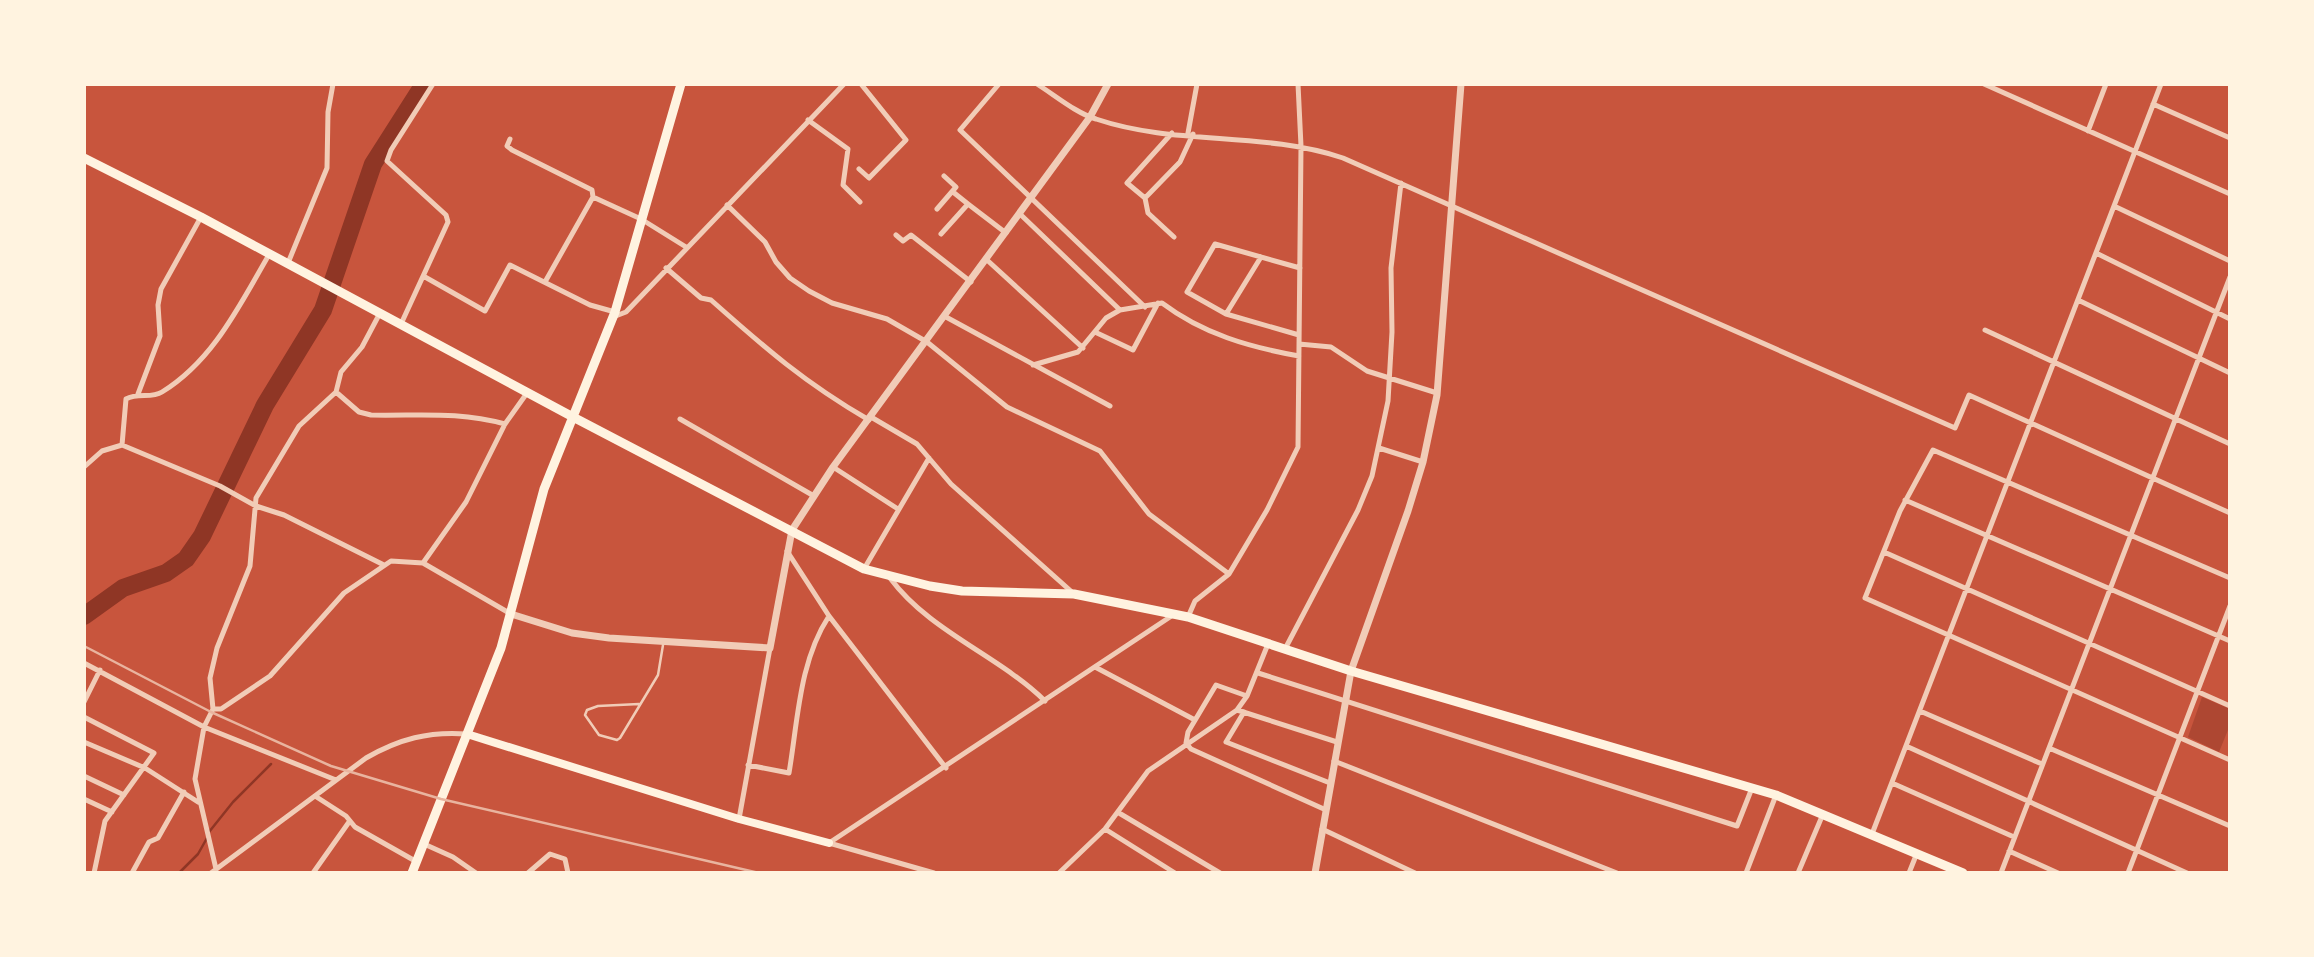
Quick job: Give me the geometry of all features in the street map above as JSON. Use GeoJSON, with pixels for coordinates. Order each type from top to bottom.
{"type":"FeatureCollection","features":[{"type":"Feature","properties":{"kind":"main road"},"geometry":{"type":"LineString","coordinates":[[412,873],[491,676],[544,489],[614,315],[681,84]]}},
{"type":"Feature","properties":{"kind":"main road"},"geometry":{"type":"LineString","coordinates":[[84,158],[201,216],[573,417],[864,569],[890,578],[962,591],[1074,594],[1188,617],[1351,671],[1752,788],[1823,814],[1963,873]]}},
{"type":"Feature","properties":{"kind":"main road"},"geometry":{"type":"LineString","coordinates":[[467,734],[739,819],[829,844]]}},
{"type":"Feature","properties":{"kind":"street"},"geometry":{"type":"LineString","coordinates":[[288,263],[327,168],[328,112],[333,84]]}},
{"type":"Feature","properties":{"kind":"street"},"geometry":{"type":"LineString","coordinates":[[401,324],[449,222],[441,210],[387,161],[391,150],[433,84]]}},
{"type":"Feature","properties":{"kind":"street"},"geometry":{"type":"LineString","coordinates":[[425,276],[485,311],[510,265],[614,315],[625,312],[844,84]]}},
{"type":"Feature","properties":{"kind":"street"},"geometry":{"type":"LineString","coordinates":[[859,169],[869,178],[906,140],[861,84]]}},
{"type":"Feature","properties":{"kind":"street"},"geometry":{"type":"LineString","coordinates":[[999,84],[960,130],[1145,307]]}},
{"type":"Feature","properties":{"kind":"street"},"geometry":{"type":"LineString","coordinates":[[1037,84],[1090,117],[1149,132],[1301,146],[1343,158],[1955,428],[1969,395],[2230,513]]}},
{"type":"Feature","properties":{"kind":"street"},"geometry":{"type":"LineString","coordinates":[[739,819],[792,530],[833,467],[946,317],[1090,117],[1108,84]]}},
{"type":"Feature","properties":{"kind":"street"},"geometry":{"type":"LineString","coordinates":[[1145,198],[1180,162],[1190,134],[1197,84]]}},
{"type":"Feature","properties":{"kind":"street"},"geometry":{"type":"LineString","coordinates":[[1188,617],[1195,601],[1229,574],[1267,510],[1298,447],[1301,146],[1298,84]]}},
{"type":"Feature","properties":{"kind":"street"},"geometry":{"type":"LineString","coordinates":[[1315,873],[1351,671],[1423,462],[1437,393],[1461,84]]}},
{"type":"Feature","properties":{"kind":"street"},"geometry":{"type":"LineString","coordinates":[[1984,84],[2230,194]]}},
{"type":"Feature","properties":{"kind":"street"},"geometry":{"type":"LineString","coordinates":[[2088,131],[2106,84]]}},
{"type":"Feature","properties":{"kind":"street"},"geometry":{"type":"LineString","coordinates":[[1872,834],[2161,84]]}},
{"type":"Feature","properties":{"kind":"street"},"geometry":{"type":"LineString","coordinates":[[2153,104],[2230,138]]}},
{"type":"Feature","properties":{"kind":"street"},"geometry":{"type":"LineString","coordinates":[[808,120],[848,149],[843,185],[860,202]]}},
{"type":"Feature","properties":{"kind":"street"},"geometry":{"type":"LineString","coordinates":[[1172,133],[1127,183],[1145,198],[1148,213],[1174,237]]}},
{"type":"Feature","properties":{"kind":"street"},"geometry":{"type":"LineString","coordinates":[[510,139],[507,146],[512,150],[592,190],[593,197],[545,282]]}},
{"type":"Feature","properties":{"kind":"street"},"geometry":{"type":"LineString","coordinates":[[937,209],[956,187],[944,176]]}},
{"type":"Feature","properties":{"kind":"street"},"geometry":{"type":"LineString","coordinates":[[1285,649],[1358,510],[1371,480],[1379,448],[1390,377],[1391,268],[1401,183]]}},
{"type":"Feature","properties":{"kind":"street"},"geometry":{"type":"LineString","coordinates":[[953,192],[1006,233]]}},
{"type":"Feature","properties":{"kind":"street"},"geometry":{"type":"LineString","coordinates":[[593,197],[641,219],[686,247]]}},
{"type":"Feature","properties":{"kind":"street"},"geometry":{"type":"LineString","coordinates":[[941,234],[968,204]]}},
{"type":"Feature","properties":{"kind":"street"},"geometry":{"type":"LineString","coordinates":[[727,205],[765,242],[776,262],[790,278],[809,291],[832,303],[887,319],[927,342],[1007,407],[1100,451],[1149,513],[1229,574]]}},
{"type":"Feature","properties":{"kind":"street"},"geometry":{"type":"LineString","coordinates":[[2114,206],[2230,261]]}},
{"type":"Feature","properties":{"kind":"street"},"geometry":{"type":"LineString","coordinates":[[1020,214],[1120,310]]}},
{"type":"Feature","properties":{"kind":"street"},"geometry":{"type":"LineString","coordinates":[[138,394],[160,336],[158,305],[161,289],[201,216]]}},
{"type":"Feature","properties":{"kind":"street"},"geometry":{"type":"LineString","coordinates":[[896,236],[904,241],[911,236],[971,282]]}},
{"type":"Feature","properties":{"kind":"street"},"geometry":{"type":"LineString","coordinates":[[1299,335],[1226,314],[1187,292],[1215,244],[1300,268]]}},
{"type":"Feature","properties":{"kind":"street"},"geometry":{"type":"LineString","coordinates":[[121,445],[124,403],[138,394],[162,393],[214,347],[270,253]]}},
{"type":"Feature","properties":{"kind":"street"},"geometry":{"type":"LineString","coordinates":[[2096,253],[2230,319]]}},
{"type":"Feature","properties":{"kind":"street"},"geometry":{"type":"LineString","coordinates":[[1226,314],[1261,257]]}},
{"type":"Feature","properties":{"kind":"street"},"geometry":{"type":"LineString","coordinates":[[987,260],[1083,348]]}},
{"type":"Feature","properties":{"kind":"street"},"geometry":{"type":"LineString","coordinates":[[666,268],[701,298],[711,300],[778,361],[822,393],[901,432],[929,458],[951,484],[1074,594]]}},
{"type":"Feature","properties":{"kind":"street"},"geometry":{"type":"LineString","coordinates":[[2001,873],[2230,277]]}},
{"type":"Feature","properties":{"kind":"street"},"geometry":{"type":"LineString","coordinates":[[2078,300],[2230,373]]}},
{"type":"Feature","properties":{"kind":"street"},"geometry":{"type":"LineString","coordinates":[[1097,332],[1133,350],[1158,303]]}},
{"type":"Feature","properties":{"kind":"street"},"geometry":{"type":"LineString","coordinates":[[1033,365],[1071,355],[1083,348],[1106,318],[1120,310],[1158,303],[1227,339],[1299,356]]}},
{"type":"Feature","properties":{"kind":"street"},"geometry":{"type":"LineString","coordinates":[[380,313],[362,347],[341,372],[336,392],[299,426],[256,498],[250,566],[214,658],[210,692],[213,709],[204,727],[195,779],[215,871],[366,758],[399,741],[424,735],[467,734]]}},
{"type":"Feature","properties":{"kind":"street"},"geometry":{"type":"LineString","coordinates":[[946,317],[1110,406]]}},
{"type":"Feature","properties":{"kind":"street"},"geometry":{"type":"LineString","coordinates":[[1985,330],[2230,444]]}},
{"type":"Feature","properties":{"kind":"street"},"geometry":{"type":"LineString","coordinates":[[1299,344],[1331,347],[1367,371],[1437,393]]}},
{"type":"Feature","properties":{"kind":"street"},"geometry":{"type":"LineString","coordinates":[[336,392],[359,412],[371,415],[446,413],[473,415],[505,424]]}},
{"type":"Feature","properties":{"kind":"street"},"geometry":{"type":"LineString","coordinates":[[423,563],[467,502],[505,424],[527,392]]}},
{"type":"Feature","properties":{"kind":"street"},"geometry":{"type":"LineString","coordinates":[[680,419],[814,496]]}},
{"type":"Feature","properties":{"kind":"street"},"geometry":{"type":"LineString","coordinates":[[84,467],[102,451],[121,445],[220,486],[256,506],[284,515],[382,564]]}},
{"type":"Feature","properties":{"kind":"street"},"geometry":{"type":"LineString","coordinates":[[1379,448],[1423,462]]}},
{"type":"Feature","properties":{"kind":"street"},"geometry":{"type":"LineString","coordinates":[[2230,578],[1933,450],[1905,500],[1865,598],[2230,760]]}},
{"type":"Feature","properties":{"kind":"street"},"geometry":{"type":"LineString","coordinates":[[864,569],[929,458]]}},
{"type":"Feature","properties":{"kind":"street"},"geometry":{"type":"LineString","coordinates":[[833,467],[898,509]]}},
{"type":"Feature","properties":{"kind":"street"},"geometry":{"type":"LineString","coordinates":[[1905,500],[2230,642]]}},
{"type":"Feature","properties":{"kind":"street"},"geometry":{"type":"LineString","coordinates":[[787,550],[829,616],[946,768]]}},
{"type":"Feature","properties":{"kind":"street"},"geometry":{"type":"LineString","coordinates":[[1884,552],[2230,706]]}},
{"type":"Feature","properties":{"kind":"street"},"geometry":{"type":"LineString","coordinates":[[213,709],[221,709],[270,676],[344,593],[382,564],[391,561],[423,563],[510,614],[572,633],[770,648]]}},
{"type":"Feature","properties":{"kind":"street"},"geometry":{"type":"LineString","coordinates":[[890,578],[908,599],[970,647],[1023,680],[1045,701]]}},
{"type":"Feature","properties":{"kind":"street"},"geometry":{"type":"LineString","coordinates":[[2128,873],[2230,606]]}},
{"type":"Feature","properties":{"kind":"street"},"geometry":{"type":"LineString","coordinates":[[829,844],[1174,614]]}},
{"type":"Feature","properties":{"kind":"street"},"geometry":{"type":"LineString","coordinates":[[748,765],[789,773],[806,663],[814,641],[829,616]]}},
{"type":"Feature","properties":{"kind":"street"},"geometry":{"type":"LineString","coordinates":[[1268,644],[1258,673],[1226,742],[1331,783]]}},
{"type":"Feature","properties":{"kind":"street"},"geometry":{"type":"LineString","coordinates":[[84,663],[204,727],[335,780]]}},
{"type":"Feature","properties":{"kind":"street"},"geometry":{"type":"LineString","coordinates":[[1095,667],[1195,720]]}},
{"type":"Feature","properties":{"kind":"street"},"geometry":{"type":"LineString","coordinates":[[84,702],[100,670]]}},
{"type":"Feature","properties":{"kind":"street"},"geometry":{"type":"LineString","coordinates":[[1258,673],[1737,826],[1752,788]]}},
{"type":"Feature","properties":{"kind":"street"},"geometry":{"type":"LineString","coordinates":[[1186,743],[1195,720],[1216,685],[1247,696]]}},
{"type":"Feature","properties":{"kind":"street"},"geometry":{"type":"LineString","coordinates":[[1059,873],[1119,813],[1147,771],[1186,743],[1240,711],[1337,742]]}},
{"type":"Feature","properties":{"kind":"street"},"geometry":{"type":"LineString","coordinates":[[1920,711],[2042,764]]}},
{"type":"Feature","properties":{"kind":"street"},"geometry":{"type":"LineString","coordinates":[[84,717],[153,753],[145,768],[112,811],[99,836],[94,873]]}},
{"type":"Feature","properties":{"kind":"street"},"geometry":{"type":"LineString","coordinates":[[84,742],[145,768],[198,802]]}},
{"type":"Feature","properties":{"kind":"street"},"geometry":{"type":"LineString","coordinates":[[1186,743],[1191,749],[1326,810]]}},
{"type":"Feature","properties":{"kind":"street"},"geometry":{"type":"LineString","coordinates":[[1906,746],[2188,873]]}},
{"type":"Feature","properties":{"kind":"street"},"geometry":{"type":"LineString","coordinates":[[2049,748],[2230,826]]}},
{"type":"Feature","properties":{"kind":"street"},"geometry":{"type":"LineString","coordinates":[[1335,761],[1617,873]]}},
{"type":"Feature","properties":{"kind":"street"},"geometry":{"type":"LineString","coordinates":[[84,776],[124,795]]}},
{"type":"Feature","properties":{"kind":"street"},"geometry":{"type":"LineString","coordinates":[[1892,782],[2014,837]]}},
{"type":"Feature","properties":{"kind":"street"},"geometry":{"type":"LineString","coordinates":[[132,873],[149,842],[158,838],[184,792]]}},
{"type":"Feature","properties":{"kind":"street"},"geometry":{"type":"LineString","coordinates":[[315,796],[346,816],[349,822],[417,862]]}},
{"type":"Feature","properties":{"kind":"street"},"geometry":{"type":"LineString","coordinates":[[1746,873],[1776,796]]}},
{"type":"Feature","properties":{"kind":"street"},"geometry":{"type":"LineString","coordinates":[[84,799],[112,811]]}},
{"type":"Feature","properties":{"kind":"street"},"geometry":{"type":"LineString","coordinates":[[1119,813],[1220,873]]}},
{"type":"Feature","properties":{"kind":"street"},"geometry":{"type":"LineString","coordinates":[[1798,873],[1823,814]]}},
{"type":"Feature","properties":{"kind":"street"},"geometry":{"type":"LineString","coordinates":[[313,873],[349,822]]}},
{"type":"Feature","properties":{"kind":"street"},"geometry":{"type":"LineString","coordinates":[[1322,828],[1415,873]]}},
{"type":"Feature","properties":{"kind":"street"},"geometry":{"type":"LineString","coordinates":[[1105,829],[1175,873]]}},
{"type":"Feature","properties":{"kind":"street"},"geometry":{"type":"LineString","coordinates":[[423,844],[453,857],[476,873]]}},
{"type":"Feature","properties":{"kind":"street"},"geometry":{"type":"LineString","coordinates":[[829,844],[934,873]]}},
{"type":"Feature","properties":{"kind":"street"},"geometry":{"type":"LineString","coordinates":[[2009,851],[2058,873]]}},
{"type":"Feature","properties":{"kind":"street"},"geometry":{"type":"LineString","coordinates":[[1909,873],[1917,853]]}},
{"type":"Feature","properties":{"kind":"street"},"geometry":{"type":"LineString","coordinates":[[528,873],[550,854],[565,859],[568,873]]}},
{"type":"Feature","properties":{"kind":"street"},"geometry":{"type":"LineString","coordinates":[[1066,868],[1073,873]]}},
{"type":"Feature","properties":{"kind":"lane"},"geometry":{"type":"LineString","coordinates":[[639,704],[598,706],[587,710],[585,715],[599,735],[617,740],[658,675],[663,641]]}},
{"type":"Feature","properties":{"kind":"shaded area"},"geometry":{"type":"Polygon","coordinates":[[[2202,697],[2230,709],[2230,725],[2219,752],[2188,737],[2202,697]]]}},
{"type":"Feature","properties":{"kind":"waterway"},"geometry":{"type":"LineString","coordinates":[[84,616],[123,588],[166,573],[186,559],[202,536],[265,405],[323,310],[373,164],[424,84]]}},
{"type":"Feature","properties":{"kind":"waterway"},"geometry":{"type":"LineString","coordinates":[[209,832],[233,802],[271,764]]}},
{"type":"Feature","properties":{"kind":"waterway"},"geometry":{"type":"LineString","coordinates":[[179,873],[198,854],[207,838]]}},
{"type":"Feature","properties":{"kind":"railway"},"geometry":{"type":"LineString","coordinates":[[84,646],[211,712],[331,766],[441,799],[759,873]]}}]}
